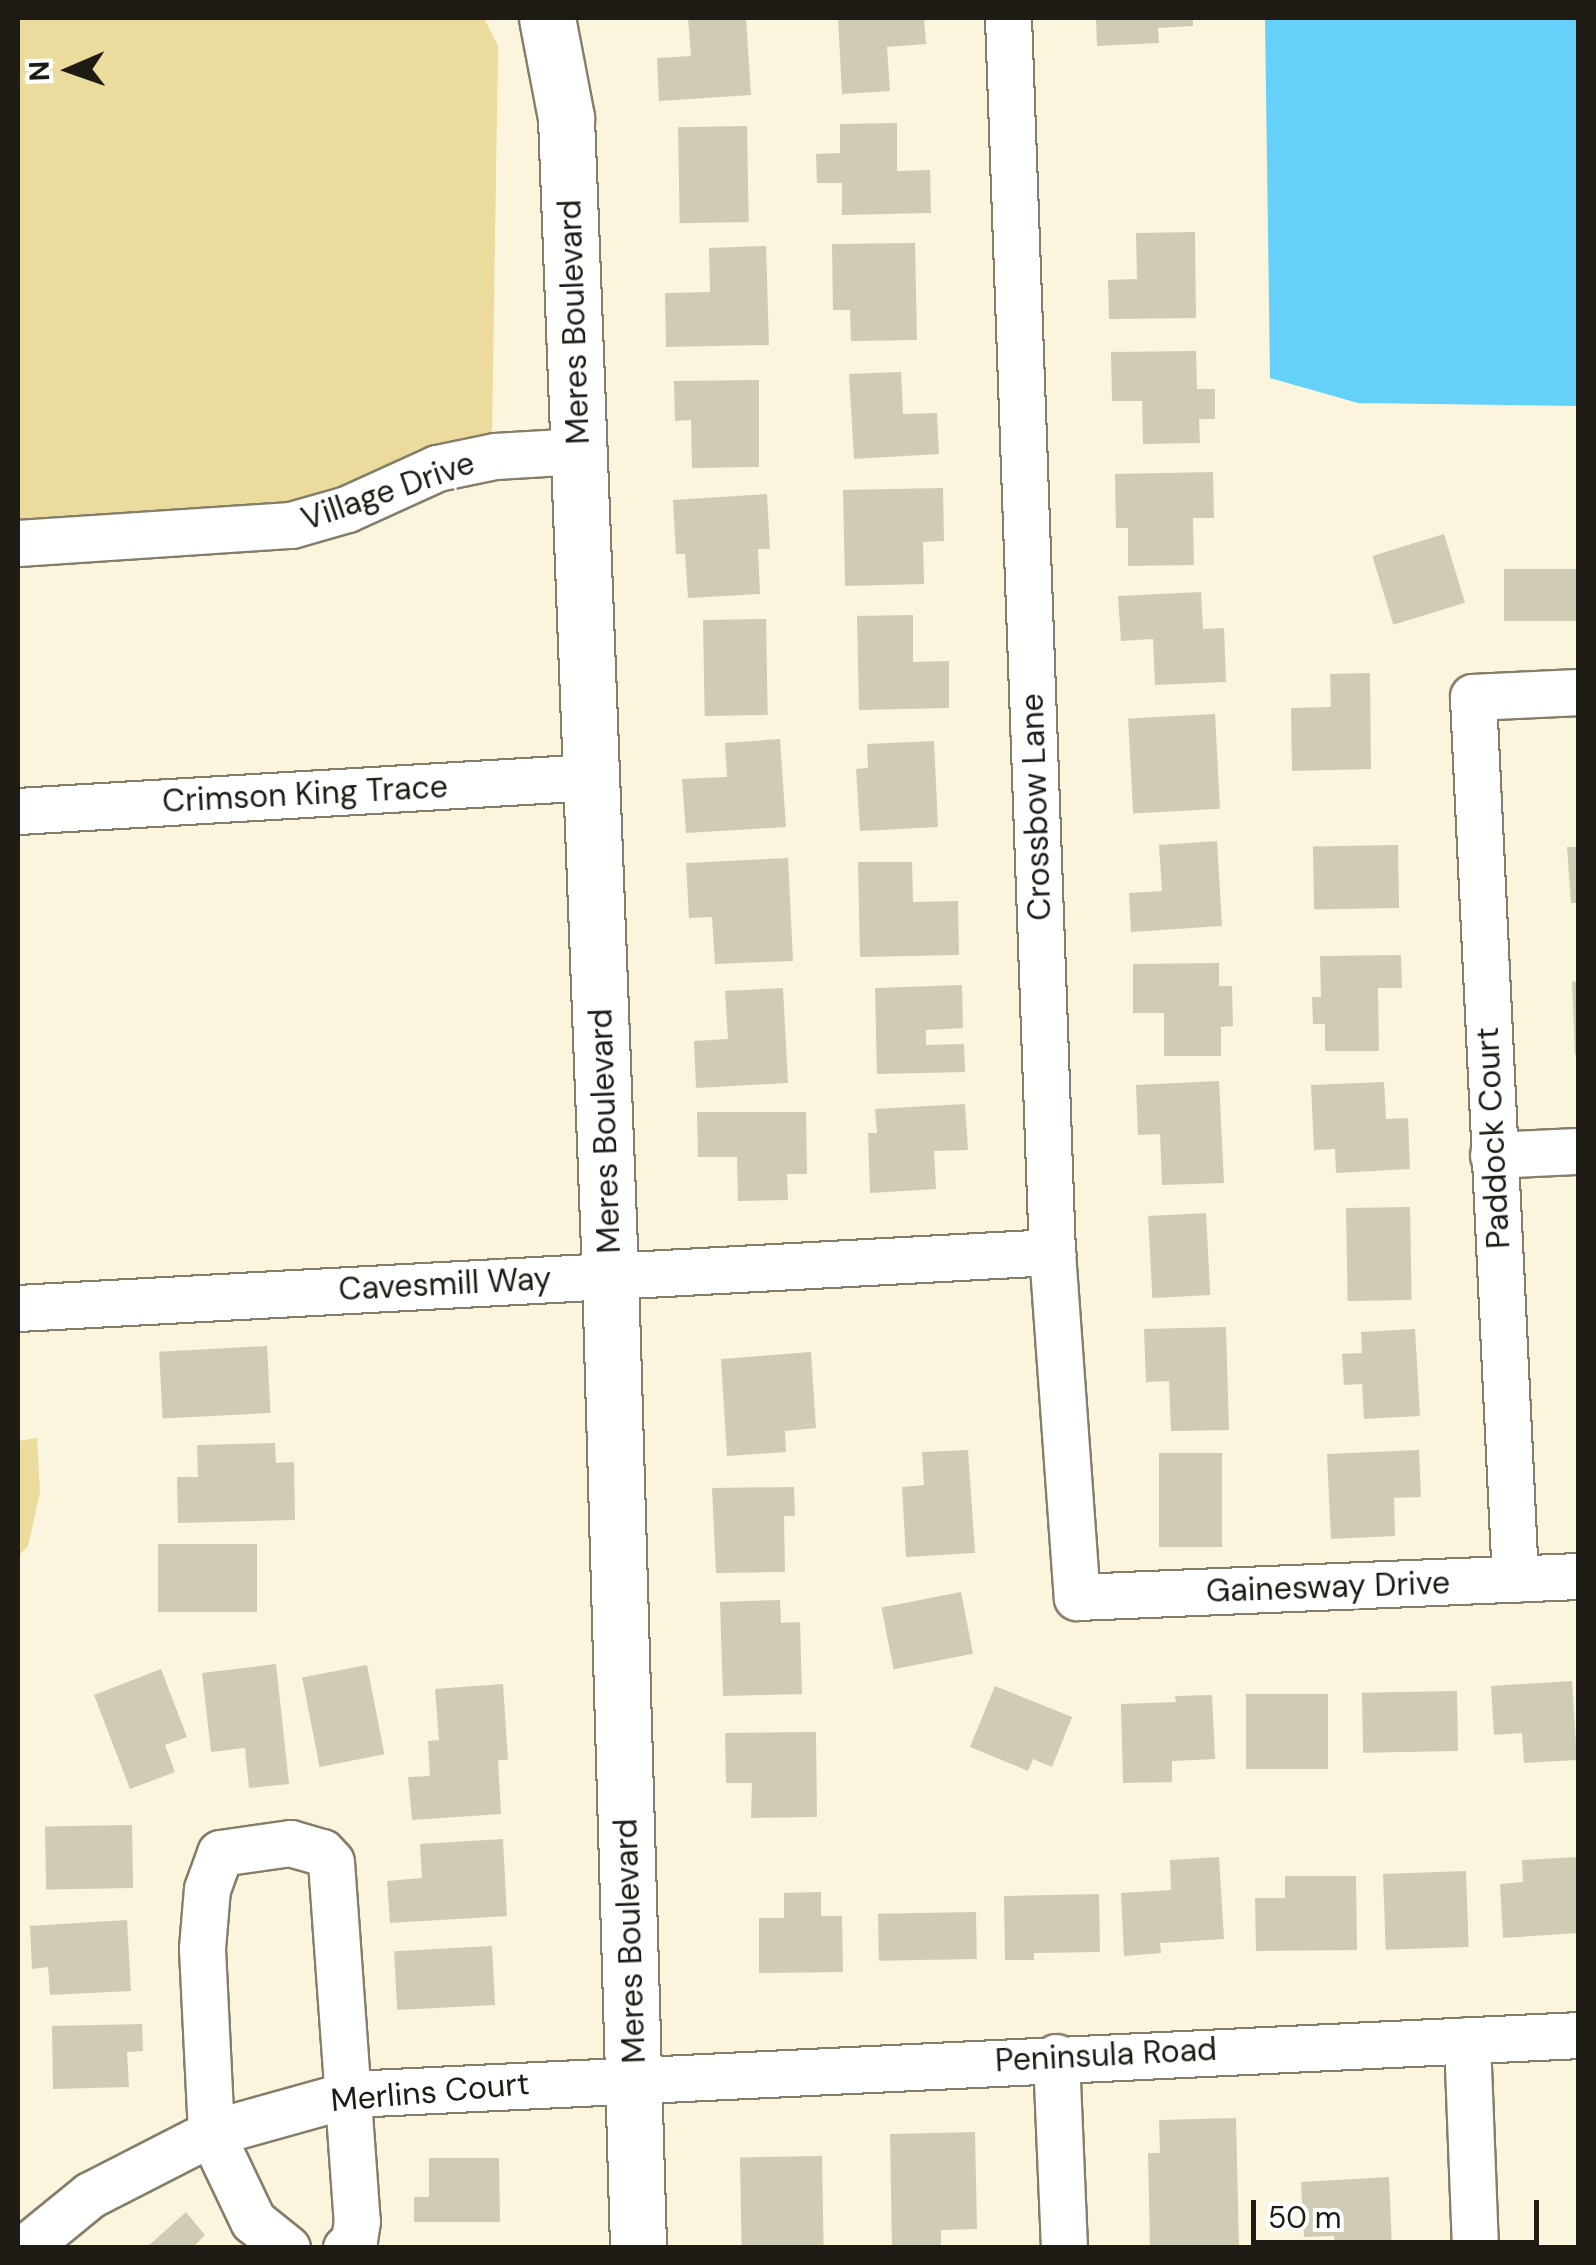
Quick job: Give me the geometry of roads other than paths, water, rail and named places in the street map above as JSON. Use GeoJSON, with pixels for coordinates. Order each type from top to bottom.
{"type":"FeatureCollection","features":[{"type":"Feature","properties":{"kind":"street","name":"Meres Boulevard"},"geometry":{"type":"LineString","coordinates":[[547,18],[566,118],[610,1274],[638,2248]]}},
{"type":"Feature","properties":{"kind":"street","name":"Crossbow Lane"},"geometry":{"type":"LineString","coordinates":[[1008,18],[1052,1252],[1076,1597]]}},
{"type":"Feature","properties":{"kind":"street","name":"Village Drive"},"geometry":{"type":"LineString","coordinates":[[18,543],[291,525],[348,509],[438,468],[495,456],[579,451]]}},
{"type":"Feature","properties":{"kind":"street","name":"Paddock Court"},"geometry":{"type":"LineString","coordinates":[[1515,1578],[1473,697],[1578,692]]}},
{"type":"Feature","properties":{"kind":"street","name":"Crimson King Trace"},"geometry":{"type":"LineString","coordinates":[[18,811],[592,778]]}},
{"type":"Feature","properties":{"kind":"street"},"geometry":{"type":"LineString","coordinates":[[1493,1155],[1578,1151]]}},
{"type":"Feature","properties":{"kind":"street","name":"Cavesmill Way"},"geometry":{"type":"LineString","coordinates":[[18,1308],[1052,1252]]}},
{"type":"Feature","properties":{"kind":"street","name":"Gainesway Drive"},"geometry":{"type":"LineString","coordinates":[[1076,1597],[1578,1576]]}},
{"type":"Feature","properties":{"kind":"street"},"geometry":{"type":"LineString","coordinates":[[287,2248],[253,2220],[211,2133],[202,1948],[211,1871],[220,1853],[290,1843],[322,1852],[331,1862],[351,2094],[357,2221],[354,2242],[346,2248]]}},
{"type":"Feature","properties":{"kind":"street","name":"Peninsula Road"},"geometry":{"type":"LineString","coordinates":[[634,2079],[1578,2035]]}},
{"type":"Feature","properties":{"kind":"street"},"geometry":{"type":"LineString","coordinates":[[1467,2040],[1475,2248]]}},
{"type":"Feature","properties":{"kind":"street"},"geometry":{"type":"LineString","coordinates":[[1056,2057],[1064,2248]]}},
{"type":"Feature","properties":{"kind":"street","name":"Merlins Court"},"geometry":{"type":"LineString","coordinates":[[24,2248],[90,2194],[211,2133],[351,2094],[634,2079]]}},
{"type":"Feature","properties":{"kind":"water"},"geometry":{"type":"Polygon","coordinates":[[[1265,18],[1578,18],[1578,406],[1358,403],[1270,378],[1265,18]]]}}]}
